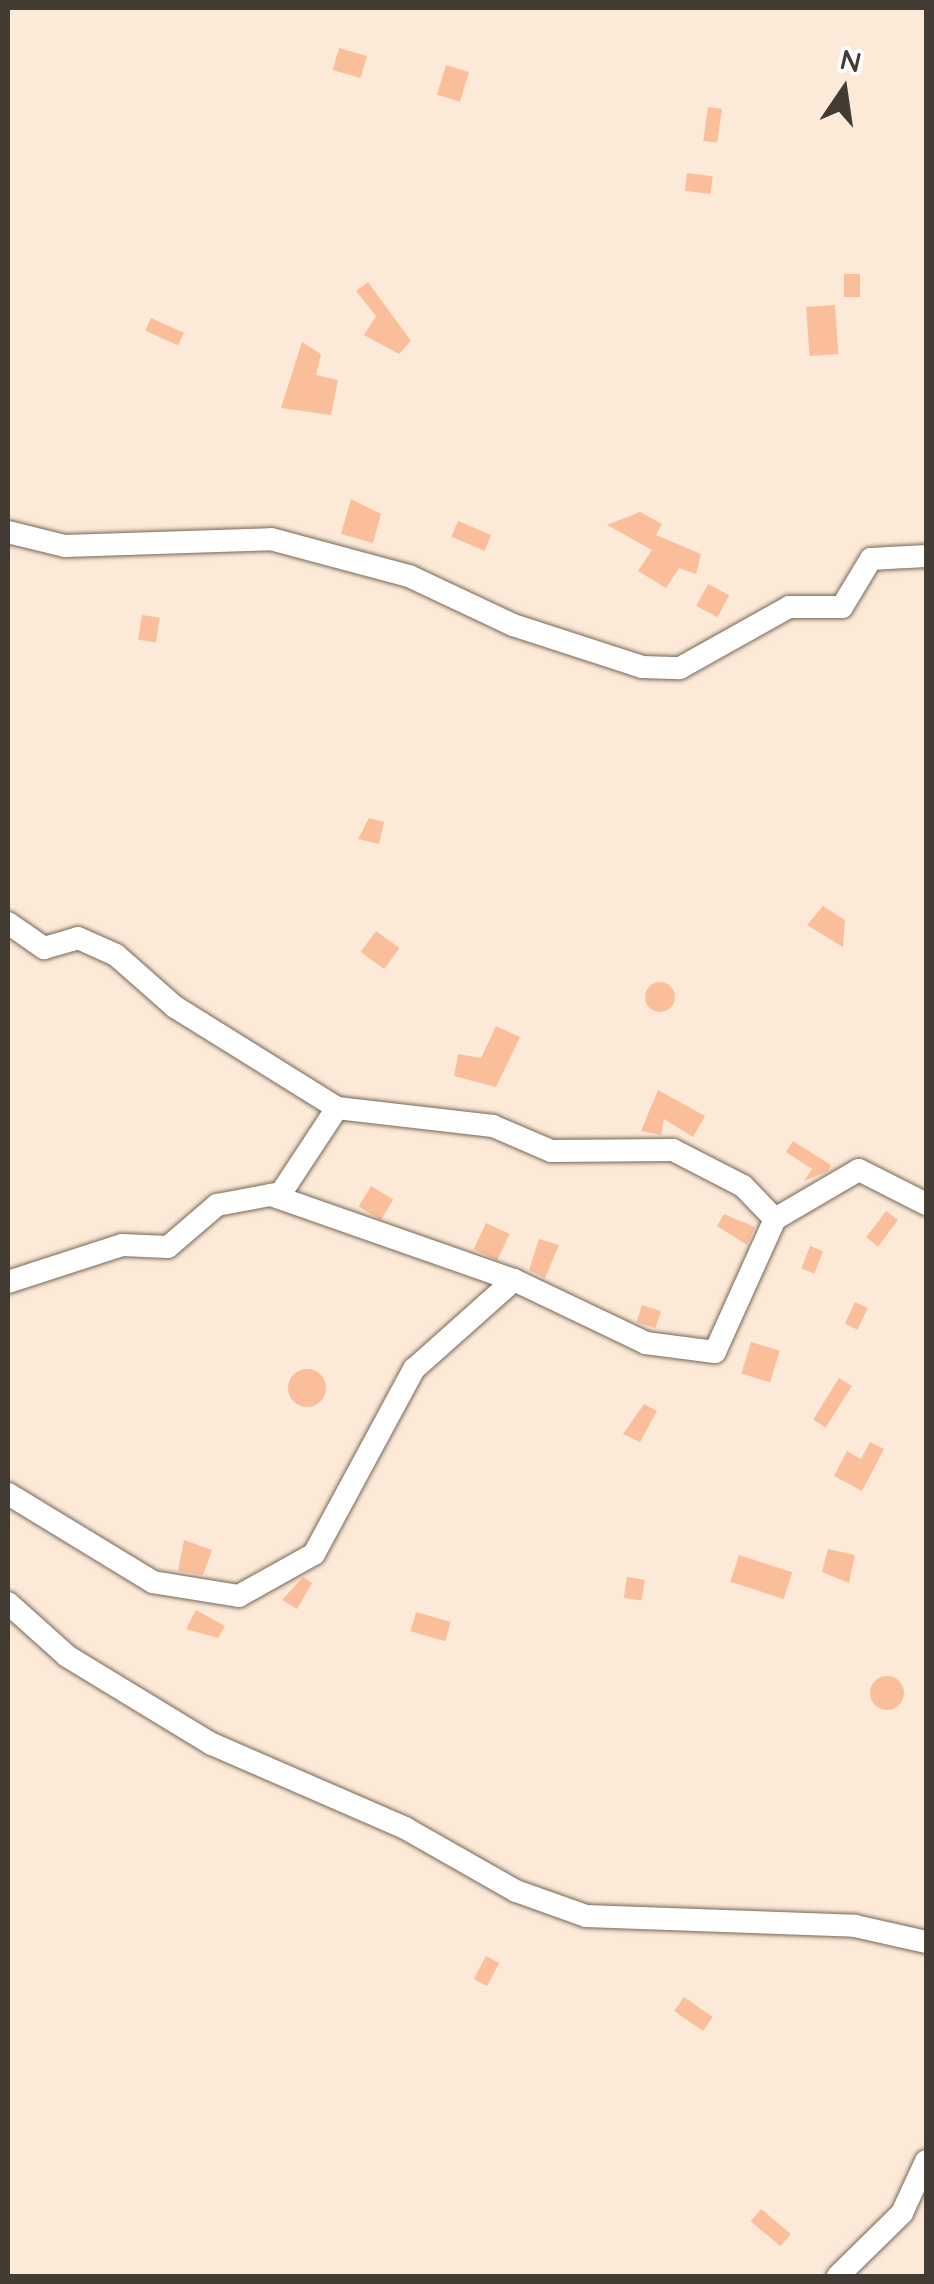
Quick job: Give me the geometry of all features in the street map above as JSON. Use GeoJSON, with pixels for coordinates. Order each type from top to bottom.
{"type":"FeatureCollection","features":[{"type":"Feature","properties":{"kind":"street"},"geometry":{"type":"LineString","coordinates":[[8,532],[65,546],[271,539],[409,576],[513,625],[642,667],[680,668],[788,607],[842,607],[871,559],[926,556]]}},
{"type":"Feature","properties":{"kind":"street"},"geometry":{"type":"LineString","coordinates":[[8,923],[44,948],[78,938],[116,955],[175,1008],[337,1108],[494,1126],[551,1151],[673,1150],[743,1186],[775,1219]]}},
{"type":"Feature","properties":{"kind":"street"},"geometry":{"type":"LineString","coordinates":[[271,1195],[337,1108]]}},
{"type":"Feature","properties":{"kind":"street"},"geometry":{"type":"LineString","coordinates":[[8,1282],[122,1245],[168,1247],[217,1205],[271,1195],[514,1280],[630,1337],[715,1352],[775,1219],[860,1170],[926,1204]]}},
{"type":"Feature","properties":{"kind":"street"},"geometry":{"type":"LineString","coordinates":[[8,1494],[153,1582],[239,1596],[314,1554],[414,1369],[514,1280]]}},
{"type":"Feature","properties":{"kind":"street"},"geometry":{"type":"LineString","coordinates":[[8,1603],[67,1656],[212,1744],[406,1828],[516,1891],[586,1916],[855,1926],[926,1942]]}},
{"type":"Feature","properties":{"kind":"street"},"geometry":{"type":"LineString","coordinates":[[838,2276],[902,2213],[926,2161]]}},
{"type":"Feature","properties":{"kind":"building"},"geometry":{"type":"Polygon","coordinates":[[[339,48],[367,56],[361,78],[333,70],[339,48]]]}},
{"type":"Feature","properties":{"kind":"building"},"geometry":{"type":"Polygon","coordinates":[[[446,65],[469,72],[460,102],[437,95],[446,65]]]}},
{"type":"Feature","properties":{"kind":"building"},"geometry":{"type":"Polygon","coordinates":[[[708,107],[722,109],[717,143],[703,141],[708,107]]]}},
{"type":"Feature","properties":{"kind":"building"},"geometry":{"type":"Polygon","coordinates":[[[687,173],[713,176],[711,194],[685,191],[687,173]]]}},
{"type":"Feature","properties":{"kind":"building"},"geometry":{"type":"Polygon","coordinates":[[[844,274],[860,274],[860,297],[844,297],[844,274]]]}},
{"type":"Feature","properties":{"kind":"building"},"geometry":{"type":"Polygon","coordinates":[[[368,282],[411,341],[399,354],[364,335],[376,316],[356,291],[368,282]]]}},
{"type":"Feature","properties":{"kind":"building"},"geometry":{"type":"Polygon","coordinates":[[[835,305],[838,354],[809,356],[806,307],[835,305]]]}},
{"type":"Feature","properties":{"kind":"building"},"geometry":{"type":"Polygon","coordinates":[[[151,318],[184,333],[178,345],[145,331],[151,318]]]}},
{"type":"Feature","properties":{"kind":"building"},"geometry":{"type":"Polygon","coordinates":[[[302,342],[321,354],[316,375],[338,380],[331,415],[281,408],[302,342]]]}},
{"type":"Feature","properties":{"kind":"building"},"geometry":{"type":"Polygon","coordinates":[[[351,499],[381,514],[373,543],[341,534],[351,499]]]}},
{"type":"Feature","properties":{"kind":"building"},"geometry":{"type":"Polygon","coordinates":[[[640,512],[662,524],[656,535],[701,554],[696,574],[679,568],[666,588],[638,571],[652,550],[607,525],[640,512]]]}},
{"type":"Feature","properties":{"kind":"building"},"geometry":{"type":"Polygon","coordinates":[[[458,521],[491,535],[484,551],[451,537],[458,521]]]}},
{"type":"Feature","properties":{"kind":"building"},"geometry":{"type":"Polygon","coordinates":[[[708,584],[729,595],[717,617],[696,606],[708,584]]]}},
{"type":"Feature","properties":{"kind":"building"},"geometry":{"type":"Polygon","coordinates":[[[142,615],[160,618],[156,643],[138,640],[142,615]]]}},
{"type":"Feature","properties":{"kind":"building"},"geometry":{"type":"Polygon","coordinates":[[[369,818],[384,822],[379,844],[358,839],[369,818]]]}},
{"type":"Feature","properties":{"kind":"building"},"geometry":{"type":"Polygon","coordinates":[[[823,906],[845,920],[843,947],[807,925],[823,906]]]}},
{"type":"Feature","properties":{"kind":"building"},"geometry":{"type":"Polygon","coordinates":[[[376,931],[399,948],[384,969],[361,952],[376,931]]]}},
{"type":"Feature","properties":{"kind":"building"},"geometry":{"type":"Polygon","coordinates":[[[660,982],[671,986],[675,997],[671,1008],[660,1012],[649,1008],[645,997],[649,986],[660,982]]]}},
{"type":"Feature","properties":{"kind":"building"},"geometry":{"type":"Polygon","coordinates":[[[496,1026],[520,1037],[496,1087],[454,1076],[458,1054],[481,1058],[496,1026]]]}},
{"type":"Feature","properties":{"kind":"building"},"geometry":{"type":"Polygon","coordinates":[[[658,1090],[705,1116],[693,1137],[664,1119],[661,1135],[641,1131],[658,1090]]]}},
{"type":"Feature","properties":{"kind":"building"},"geometry":{"type":"Polygon","coordinates":[[[793,1141],[831,1165],[828,1171],[804,1181],[812,1169],[786,1152],[793,1141]]]}},
{"type":"Feature","properties":{"kind":"building"},"geometry":{"type":"Polygon","coordinates":[[[371,1186],[393,1199],[381,1220],[359,1207],[371,1186]]]}},
{"type":"Feature","properties":{"kind":"building"},"geometry":{"type":"Polygon","coordinates":[[[886,1211],[898,1220],[878,1246],[866,1237],[886,1211]]]}},
{"type":"Feature","properties":{"kind":"building"},"geometry":{"type":"Polygon","coordinates":[[[724,1214],[755,1227],[747,1245],[717,1226],[724,1214]]]}},
{"type":"Feature","properties":{"kind":"building"},"geometry":{"type":"Polygon","coordinates":[[[486,1223],[510,1234],[497,1260],[474,1249],[486,1223]]]}},
{"type":"Feature","properties":{"kind":"building"},"geometry":{"type":"Polygon","coordinates":[[[539,1239],[559,1245],[545,1278],[529,1270],[539,1239]]]}},
{"type":"Feature","properties":{"kind":"building"},"geometry":{"type":"Polygon","coordinates":[[[810,1246],[823,1251],[814,1273],[801,1268],[810,1246]]]}},
{"type":"Feature","properties":{"kind":"building"},"geometry":{"type":"Polygon","coordinates":[[[855,1302],[868,1308],[858,1330],[845,1324],[855,1302]]]}},
{"type":"Feature","properties":{"kind":"building"},"geometry":{"type":"Polygon","coordinates":[[[642,1305],[661,1311],[655,1328],[636,1322],[642,1305]]]}},
{"type":"Feature","properties":{"kind":"building"},"geometry":{"type":"Polygon","coordinates":[[[751,1342],[780,1351],[770,1382],[741,1374],[751,1342]]]}},
{"type":"Feature","properties":{"kind":"building"},"geometry":{"type":"Polygon","coordinates":[[[307,1369],[320,1375],[326,1388],[320,1401],[307,1407],[294,1401],[288,1388],[294,1375],[307,1369]]]}},
{"type":"Feature","properties":{"kind":"building"},"geometry":{"type":"Polygon","coordinates":[[[839,1378],[852,1386],[826,1428],[813,1420],[839,1378]]]}},
{"type":"Feature","properties":{"kind":"building"},"geometry":{"type":"Polygon","coordinates":[[[644,1404],[657,1411],[640,1442],[623,1434],[644,1404]]]}},
{"type":"Feature","properties":{"kind":"building"},"geometry":{"type":"Polygon","coordinates":[[[870,1442],[884,1449],[862,1491],[834,1476],[847,1451],[861,1459],[870,1442]]]}},
{"type":"Feature","properties":{"kind":"building"},"geometry":{"type":"Polygon","coordinates":[[[184,1540],[212,1550],[203,1575],[178,1571],[184,1540]]]}},
{"type":"Feature","properties":{"kind":"building"},"geometry":{"type":"Polygon","coordinates":[[[828,1549],[855,1555],[849,1583],[822,1572],[828,1549]]]}},
{"type":"Feature","properties":{"kind":"building"},"geometry":{"type":"Polygon","coordinates":[[[739,1555],[792,1572],[784,1599],[730,1582],[739,1555]]]}},
{"type":"Feature","properties":{"kind":"building"},"geometry":{"type":"Polygon","coordinates":[[[303,1577],[312,1583],[297,1609],[282,1600],[303,1577]]]}},
{"type":"Feature","properties":{"kind":"building"},"geometry":{"type":"Polygon","coordinates":[[[627,1577],[645,1580],[641,1601],[624,1598],[627,1577]]]}},
{"type":"Feature","properties":{"kind":"building"},"geometry":{"type":"Polygon","coordinates":[[[196,1610],[225,1626],[218,1638],[186,1629],[196,1610]]]}},
{"type":"Feature","properties":{"kind":"building"},"geometry":{"type":"Polygon","coordinates":[[[416,1612],[451,1622],[445,1641],[410,1631],[416,1612]]]}},
{"type":"Feature","properties":{"kind":"building"},"geometry":{"type":"Polygon","coordinates":[[[887,1676],[899,1681],[904,1693],[899,1705],[887,1710],[875,1705],[870,1693],[875,1681],[887,1676]]]}},
{"type":"Feature","properties":{"kind":"building"},"geometry":{"type":"Polygon","coordinates":[[[486,1956],[499,1963],[487,1986],[474,1979],[486,1956]]]}},
{"type":"Feature","properties":{"kind":"building"},"geometry":{"type":"Polygon","coordinates":[[[684,1997],[713,2017],[703,2031],[674,2011],[684,1997]]]}},
{"type":"Feature","properties":{"kind":"building"},"geometry":{"type":"Polygon","coordinates":[[[761,2209],[791,2234],[781,2246],[751,2221],[761,2209]]]}}]}
